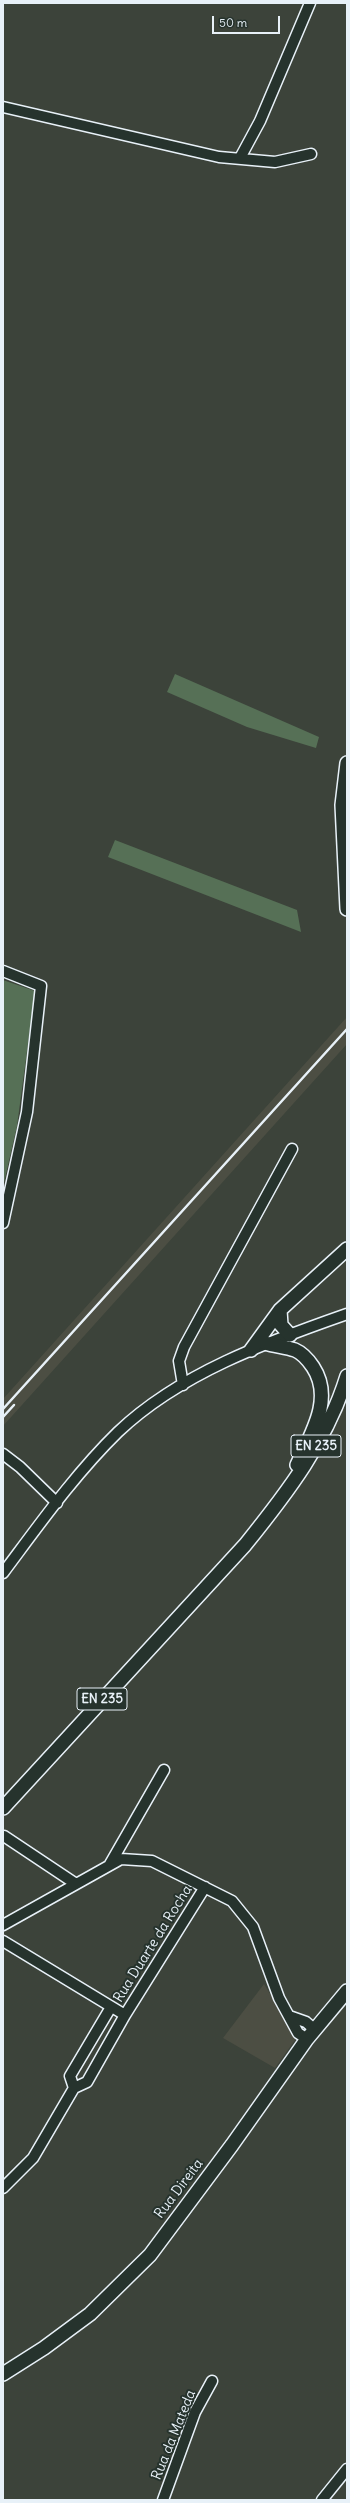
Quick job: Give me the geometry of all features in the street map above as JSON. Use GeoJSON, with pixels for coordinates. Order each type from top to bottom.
{"type":"FeatureCollection","features":[{"type":"Feature","properties":{"kind":"main road"},"geometry":{"type":"LineString","coordinates":[[347,763],[342,805],[347,909]]}},
{"type":"Feature","properties":{"kind":"main road"},"geometry":{"type":"LineString","coordinates":[[251,1350],[280,1310],[347,1249]]}},
{"type":"Feature","properties":{"kind":"main road"},"geometry":{"type":"LineString","coordinates":[[280,1310],[281,1325],[293,1333],[297,1351]]}},
{"type":"Feature","properties":{"kind":"main road"},"geometry":{"type":"LineString","coordinates":[[265,1343],[297,1351],[310,1362],[320,1377],[323,1396],[317,1420],[280,1502]]}},
{"type":"Feature","properties":{"kind":"main road","name":"EN 235"},"geometry":{"type":"LineString","coordinates":[[3,1808],[245,1545],[280,1502],[322,1438],[346,1382]]}},
{"type":"Feature","properties":{"kind":"main road","name":"Rua Direita"},"geometry":{"type":"LineString","coordinates":[[3,2374],[44,2348],[90,2314],[150,2255],[232,2145],[311,2034],[347,1991]]}},
{"type":"Feature","properties":{"kind":"street"},"geometry":{"type":"LineString","coordinates":[[240,158],[260,121],[310,3]]}},
{"type":"Feature","properties":{"kind":"street"},"geometry":{"type":"LineString","coordinates":[[3,107],[219,157],[275,162],[311,154]]}},
{"type":"Feature","properties":{"kind":"street"},"geometry":{"type":"LineString","coordinates":[[3,971],[41,986],[27,1112],[3,1223]]}},
{"type":"Feature","properties":{"kind":"street"},"geometry":{"type":"LineString","coordinates":[[183,1385],[179,1360],[184,1347],[292,1150]]}},
{"type":"Feature","properties":{"kind":"street"},"geometry":{"type":"LineString","coordinates":[[3,1573],[57,1503],[117,1433],[134,1418],[183,1385],[265,1343],[343,1315]]}},
{"type":"Feature","properties":{"kind":"street"},"geometry":{"type":"LineString","coordinates":[[3,1454],[20,1467],[57,1503]]}},
{"type":"Feature","properties":{"kind":"street"},"geometry":{"type":"LineString","coordinates":[[107,1867],[116,1858],[164,1770]]}},
{"type":"Feature","properties":{"kind":"street"},"geometry":{"type":"LineString","coordinates":[[4,1836],[76,1884]]}},
{"type":"Feature","properties":{"kind":"street"},"geometry":{"type":"LineString","coordinates":[[3,1925],[121,1859],[152,1861],[232,1901],[252,1928],[270,1978],[298,2033],[311,2034]]}},
{"type":"Feature","properties":{"kind":"street","name":"Rua Duarte da Rocha"},"geometry":{"type":"LineString","coordinates":[[74,2088],[87,2082],[125,2015],[205,1887]]}},
{"type":"Feature","properties":{"kind":"street"},"geometry":{"type":"LineString","coordinates":[[3,1941],[125,2015]]}},
{"type":"Feature","properties":{"kind":"street"},"geometry":{"type":"LineString","coordinates":[[3,2188],[33,2158],[74,2088],[70,2076],[111,2007]]}},
{"type":"Feature","properties":{"kind":"street","name":"Rua da Mateda"},"geometry":{"type":"LineString","coordinates":[[163,2500],[195,2412],[212,2381]]}},
{"type":"Feature","properties":{"kind":"street"},"geometry":{"type":"LineString","coordinates":[[322,2500],[347,2469]]}},
{"type":"Feature","properties":{"kind":"shaded area"},"geometry":{"type":"Polygon","coordinates":[[[347,1017],[347,1044],[3,1426],[3,1399],[347,1017]]]}},
{"type":"Feature","properties":{"kind":"shaded area"},"geometry":{"type":"Polygon","coordinates":[[[264,1984],[294,2033],[295,2040],[275,2068],[223,2038],[264,1984]]]}},
{"type":"Feature","properties":{"kind":"green space"},"geometry":{"type":"Polygon","coordinates":[[[175,674],[319,737],[316,748],[247,727],[167,692],[175,674]]]}},
{"type":"Feature","properties":{"kind":"green space"},"geometry":{"type":"Polygon","coordinates":[[[115,840],[297,910],[301,932],[108,857],[115,840]]]}},
{"type":"Feature","properties":{"kind":"green space"},"geometry":{"type":"Polygon","coordinates":[[[3,980],[35,991],[17,1126],[3,1187],[3,980]]]}},
{"type":"Feature","properties":{"kind":"railway"},"geometry":{"type":"LineString","coordinates":[[3,1409],[347,1029]]}},
{"type":"Feature","properties":{"kind":"railway"},"geometry":{"type":"LineString","coordinates":[[3,1417],[14,1405]]}}]}
